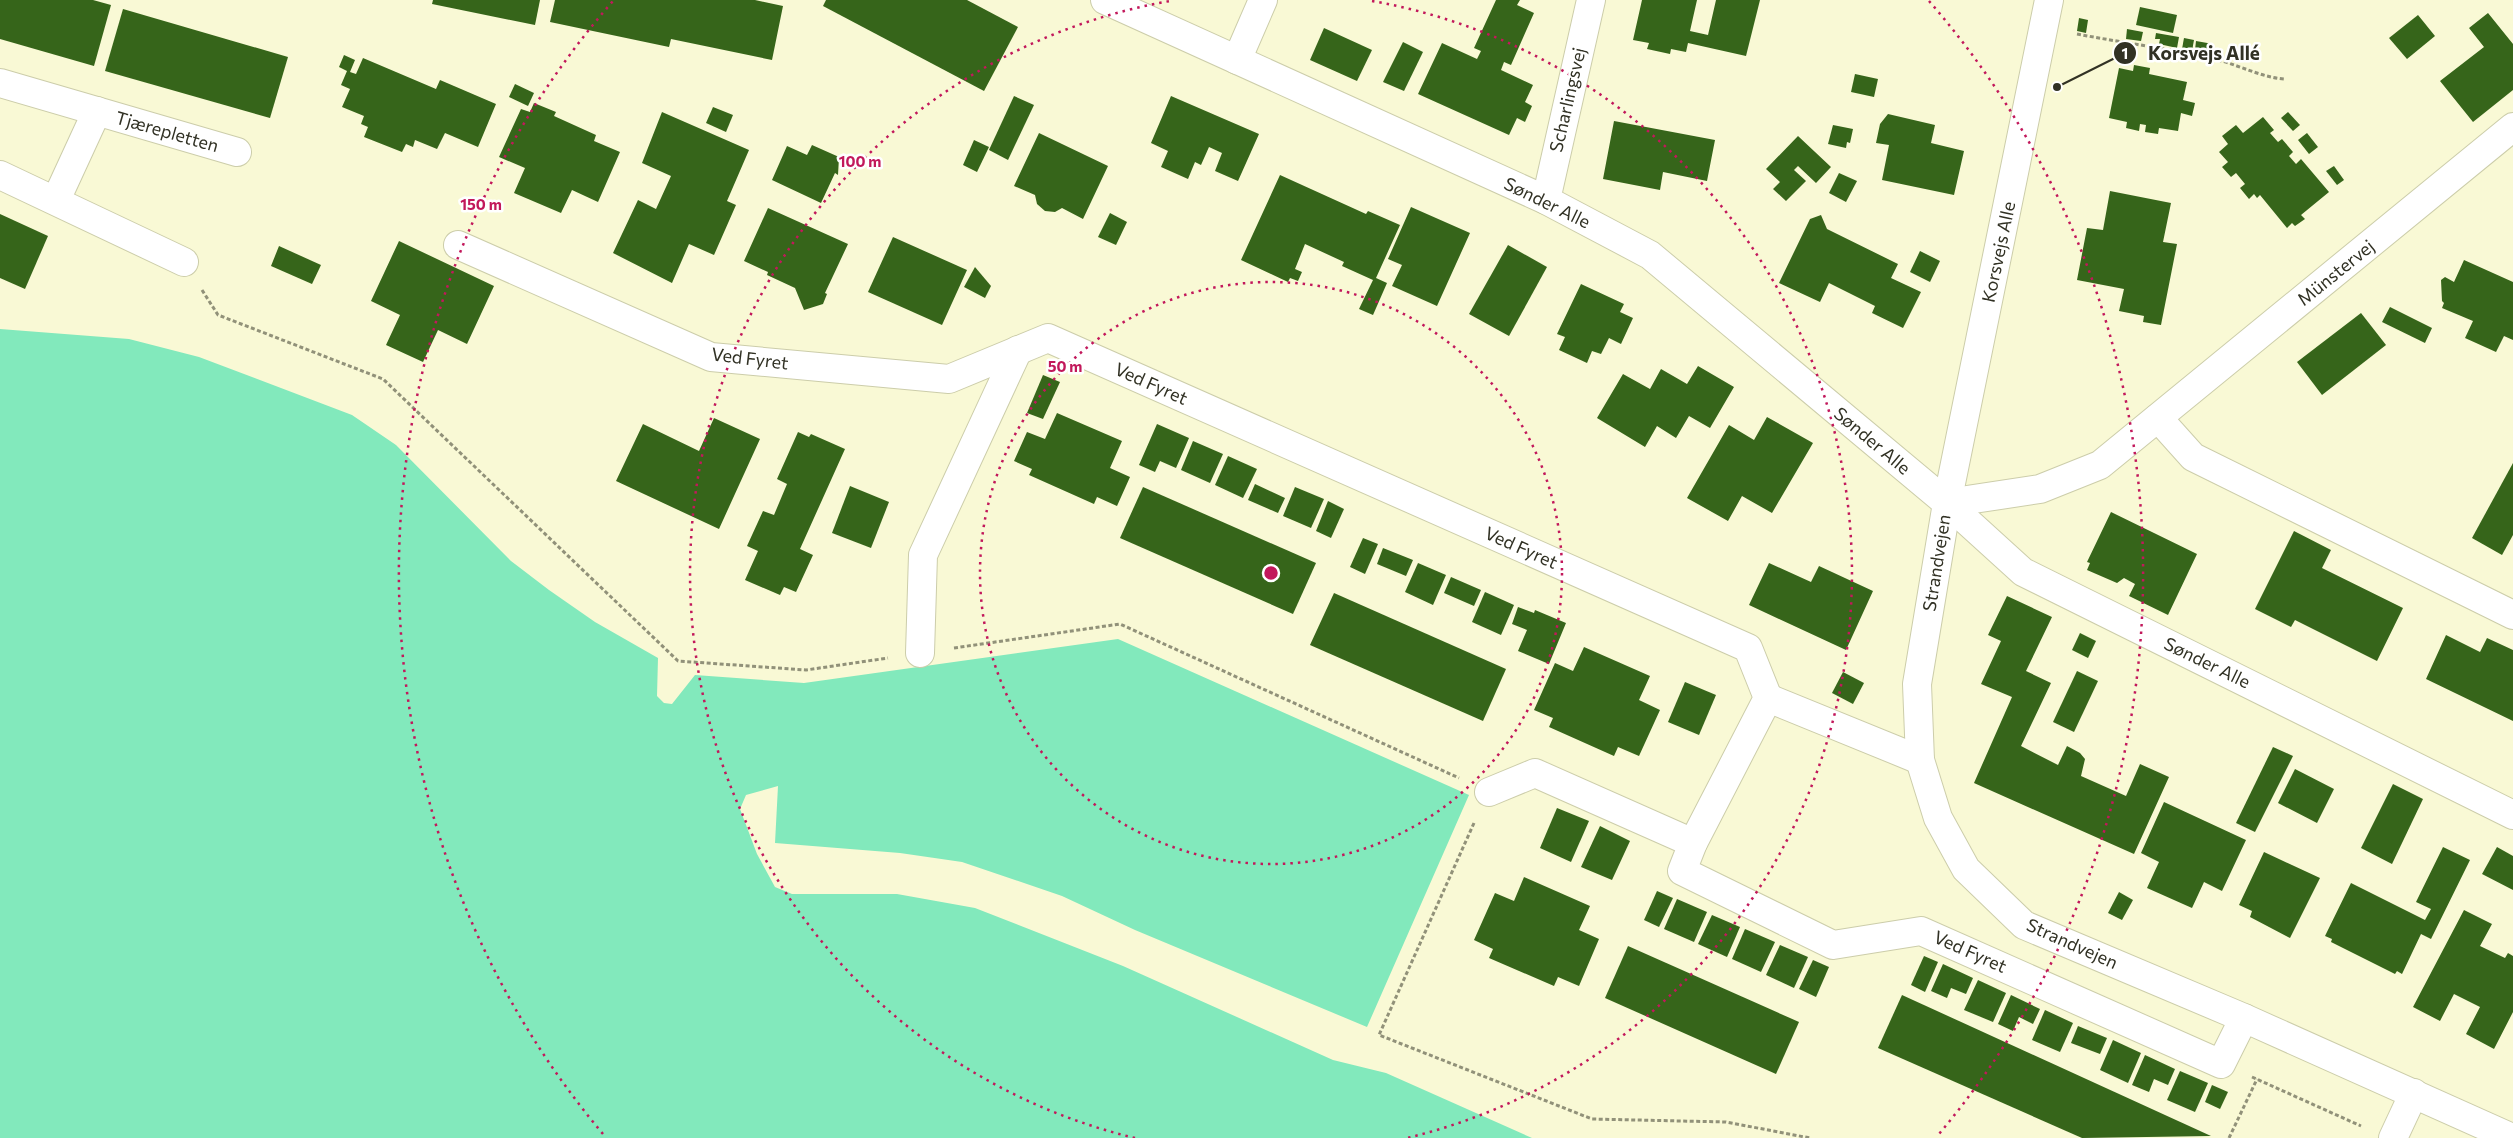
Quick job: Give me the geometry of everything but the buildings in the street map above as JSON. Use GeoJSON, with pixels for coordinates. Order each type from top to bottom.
{"type":"FeatureCollection","features":[{"type":"Feature","properties":{"kind":"street","name":"Sønder Alle"},"geometry":{"type":"LineString","coordinates":[[1105,0],[1546,200],[1650,255],[1947,503],[2023,572],[2513,815]]}},
{"type":"Feature","properties":{"kind":"street"},"geometry":{"type":"LineString","coordinates":[[1237,60],[1263,0]]}},
{"type":"Feature","properties":{"kind":"street","name":"Scharlingsvej"},"geometry":{"type":"LineString","coordinates":[[1546,200],[1591,0]]}},
{"type":"Feature","properties":{"kind":"street","name":"Korsvejs Alle"},"geometry":{"type":"LineString","coordinates":[[1947,503],[2049,0]]}},
{"type":"Feature","properties":{"kind":"street","name":"Tjærepletten"},"geometry":{"type":"LineString","coordinates":[[0,83],[237,152]]}},
{"type":"Feature","properties":{"kind":"street","name":"Tjærepletten"},"geometry":{"type":"LineString","coordinates":[[56,200],[98,111]]}},
{"type":"Feature","properties":{"kind":"street","name":"Münstervej"},"geometry":{"type":"LineString","coordinates":[[1947,503],[2040,489],[2100,465],[2513,127]]}},
{"type":"Feature","properties":{"kind":"street"},"geometry":{"type":"LineString","coordinates":[[0,175],[184,262]]}},
{"type":"Feature","properties":{"kind":"street","name":"Ved Fyret"},"geometry":{"type":"LineString","coordinates":[[458,245],[711,357],[949,379],[1048,338],[1748,648],[1768,698],[1693,843],[1682,871],[1832,945],[1922,931],[2221,1064]]}},
{"type":"Feature","properties":{"kind":"street"},"geometry":{"type":"LineString","coordinates":[[920,653],[923,555],[1018,350]]}},
{"type":"Feature","properties":{"kind":"street"},"geometry":{"type":"LineString","coordinates":[[2158,418],[2193,457],[2513,615]]}},
{"type":"Feature","properties":{"kind":"street","name":"Strandvejen"},"geometry":{"type":"LineString","coordinates":[[1947,503],[1917,684],[1920,760],[1938,818],[1966,869],[2024,925],[2244,1018],[2512,1138]]}},
{"type":"Feature","properties":{"kind":"street"},"geometry":{"type":"LineString","coordinates":[[1768,698],[1920,760]]}},
{"type":"Feature","properties":{"kind":"street"},"geometry":{"type":"LineString","coordinates":[[1488,792],[1535,773],[1693,843]]}},
{"type":"Feature","properties":{"kind":"street"},"geometry":{"type":"LineString","coordinates":[[2221,1064],[2244,1018]]}},
{"type":"Feature","properties":{"kind":"street"},"geometry":{"type":"LineString","coordinates":[[2393,1138],[2414,1093]]}},
{"type":"Feature","properties":{"kind":"path"},"geometry":{"type":"LineString","coordinates":[[2044,28],[2216,60],[2250,69],[2267,78],[2284,79]]}},
{"type":"Feature","properties":{"kind":"path"},"geometry":{"type":"LineString","coordinates":[[184,262],[218,315],[383,379],[678,661],[806,670],[1120,624],[1488,792],[1379,1035],[1592,1119],[1726,1122],[1810,1138]]}},
{"type":"Feature","properties":{"kind":"path"},"geometry":{"type":"LineString","coordinates":[[2221,1064],[2362,1126]]}},
{"type":"Feature","properties":{"kind":"path"},"geometry":{"type":"LineString","coordinates":[[2229,1138],[2257,1079]]}},
{"type":"Feature","properties":{"kind":"shaded area"},"geometry":{"type":"Polygon","coordinates":[[[0,329],[129,339],[199,357],[352,415],[396,445],[511,561],[595,622],[658,658],[657,696],[664,703],[672,704],[695,675],[804,683],[1118,639],[1469,795],[1367,1027],[1135,930],[1062,896],[962,862],[900,853],[775,843],[778,786],[746,795],[740,809],[757,854],[775,887],[792,894],[897,894],[975,908],[1123,966],[1333,1060],[1386,1073],[1532,1138],[0,1138],[0,329]]]}},
{"type":"Feature","properties":{"kind":"place","name":"Korsvejs Allé"},"geometry":{"type":"Point","coordinates":[2057,87]}}]}
